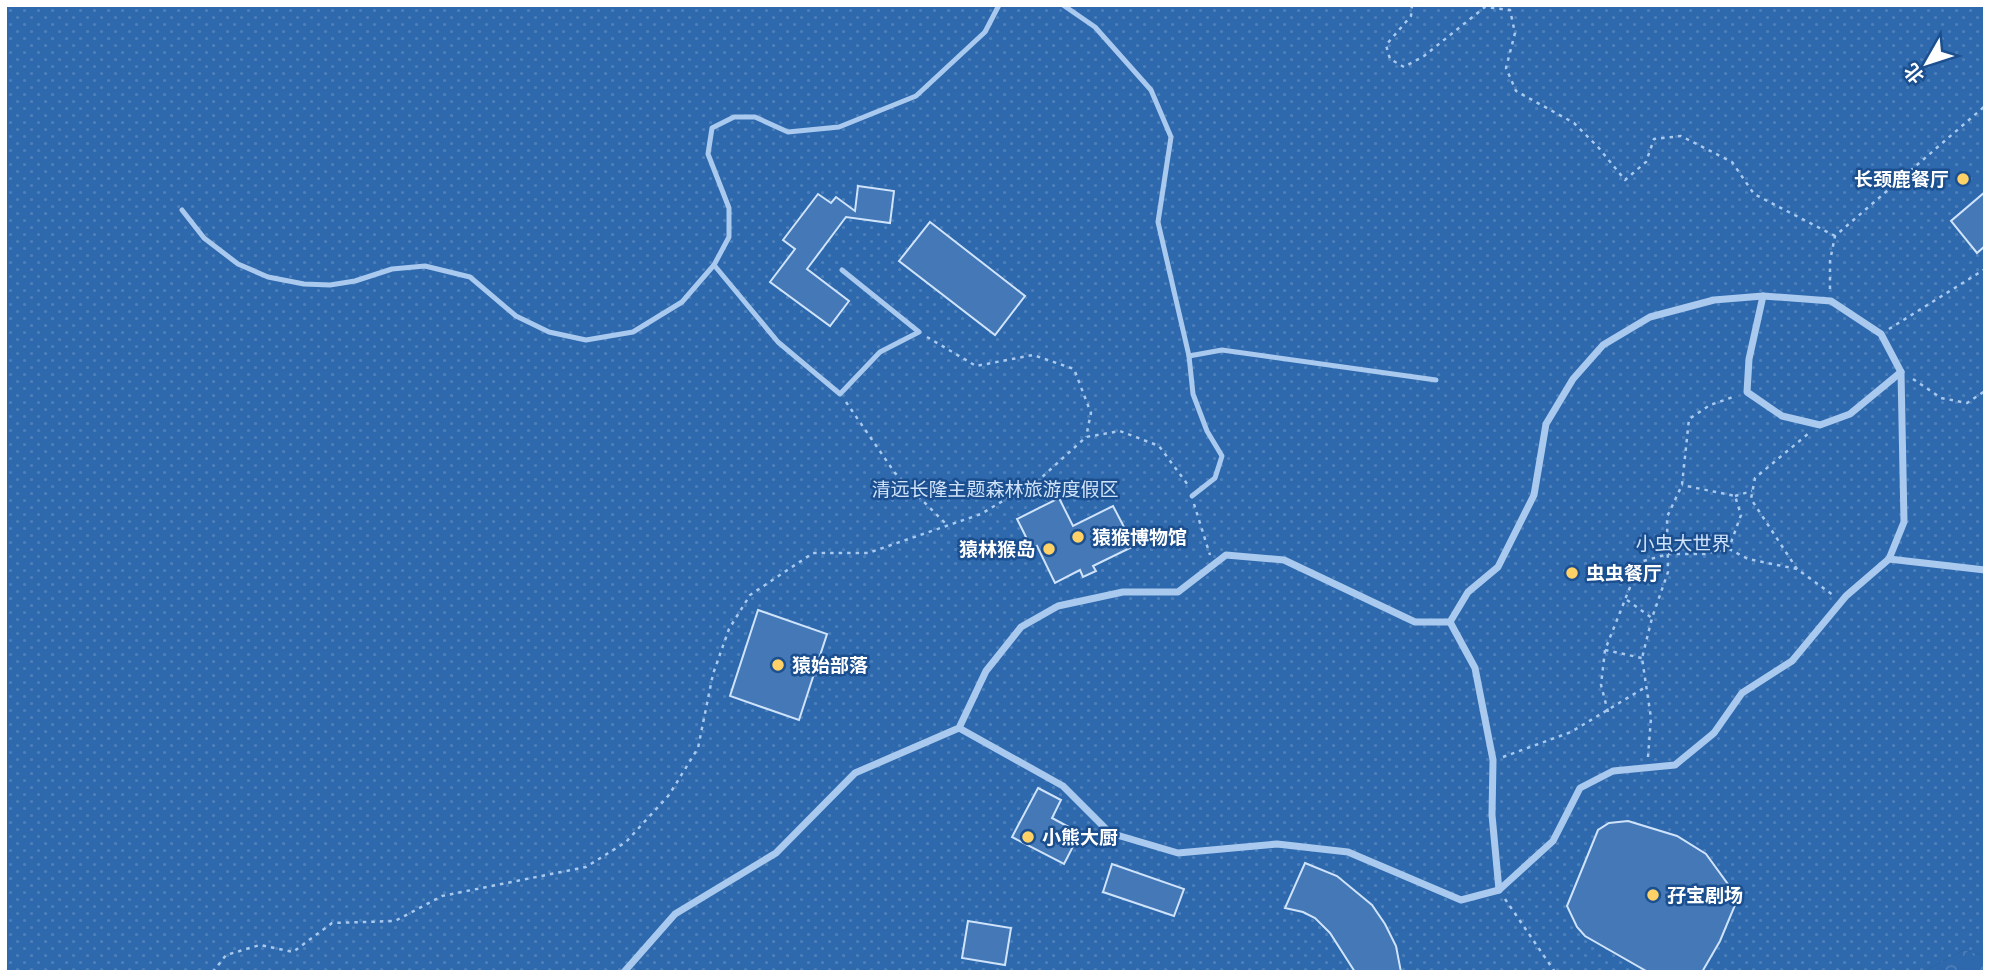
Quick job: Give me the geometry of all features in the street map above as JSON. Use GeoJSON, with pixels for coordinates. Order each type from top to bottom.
{"type":"FeatureCollection","features":[{"type":"Feature","properties":{"kind":"street"},"geometry":{"type":"LineString","coordinates":[[1763,296],[1749,359],[1747,392],[1782,416],[1820,425],[1850,414],[1901,372]]}},
{"type":"Feature","properties":{"kind":"street"},"geometry":{"type":"LineString","coordinates":[[959,728],[1063,786],[1110,833],[1178,853],[1277,844],[1348,852],[1461,900],[1499,890],[1553,841],[1580,789],[1613,771],[1675,765],[1714,733],[1742,693],[1792,661],[1842,601],[1889,559],[1904,522],[1901,372],[1881,334],[1831,302],[1763,296],[1714,300],[1650,317],[1603,345],[1573,380],[1546,424],[1534,495],[1498,567],[1468,592],[1450,622]]}},
{"type":"Feature","properties":{"kind":"street"},"geometry":{"type":"LineString","coordinates":[[624,972],[675,914],[776,853],[855,773],[959,728],[986,671],[1021,628],[1058,606],[1123,592],[1178,592],[1226,555],[1284,560],[1415,622],[1450,622]]}},
{"type":"Feature","properties":{"kind":"street"},"geometry":{"type":"LineString","coordinates":[[1889,559],[1985,570]]}},
{"type":"Feature","properties":{"kind":"street"},"geometry":{"type":"LineString","coordinates":[[1450,622],[1475,668],[1493,760],[1492,815],[1499,890]]}},
{"type":"Feature","properties":{"kind":"lane"},"geometry":{"type":"LineString","coordinates":[[182,210],[204,238],[238,264],[268,277],[304,284],[330,285],[355,281],[393,269],[425,266],[470,277],[516,316],[549,332],[586,340],[633,332],[682,302],[713,265],[729,237],[729,208],[708,154],[712,128],[734,117],[755,117],[788,132],[839,127],[916,96],[985,32],[999,5]]}},
{"type":"Feature","properties":{"kind":"lane"},"geometry":{"type":"LineString","coordinates":[[1063,5],[1095,27],[1151,90],[1171,137],[1158,222],[1189,356],[1193,394],[1207,431],[1222,456],[1215,478],[1192,496]]}},
{"type":"Feature","properties":{"kind":"lane"},"geometry":{"type":"LineString","coordinates":[[713,265],[778,342],[839,394],[880,352],[919,332],[842,270]]}},
{"type":"Feature","properties":{"kind":"lane"},"geometry":{"type":"LineString","coordinates":[[1189,356],[1222,350],[1436,380]]}},
{"type":"Feature","properties":{"kind":"path"},"geometry":{"type":"LineString","coordinates":[[1412,5],[1411,16],[1386,44],[1390,59],[1404,67],[1424,56],[1485,6],[1510,9],[1516,33],[1506,68],[1516,91],[1574,123],[1625,180],[1646,162],[1654,139],[1681,136],[1732,162],[1754,194],[1835,236]]}},
{"type":"Feature","properties":{"kind":"path"},"geometry":{"type":"LineString","coordinates":[[1831,302],[1830,261],[1835,236],[1985,106]]}},
{"type":"Feature","properties":{"kind":"path"},"geometry":{"type":"LineString","coordinates":[[1881,334],[1985,269]]}},
{"type":"Feature","properties":{"kind":"path"},"geometry":{"type":"LineString","coordinates":[[919,332],[976,366],[1033,355],[1074,369],[1091,413],[1086,438]]}},
{"type":"Feature","properties":{"kind":"path"},"geometry":{"type":"LineString","coordinates":[[1901,372],[1941,398],[1967,403],[1985,391]]}},
{"type":"Feature","properties":{"kind":"path"},"geometry":{"type":"LineString","coordinates":[[1648,767],[1651,718],[1642,658],[1668,572],[1667,517],[1682,485],[1689,419],[1710,405],[1747,392]]}},
{"type":"Feature","properties":{"kind":"path"},"geometry":{"type":"LineString","coordinates":[[839,394],[895,473],[948,526]]}},
{"type":"Feature","properties":{"kind":"path"},"geometry":{"type":"LineString","coordinates":[[1820,425],[1755,478],[1751,499],[1797,569],[1842,601]]}},
{"type":"Feature","properties":{"kind":"path"},"geometry":{"type":"LineString","coordinates":[[213,972],[226,955],[260,945],[293,952],[332,923],[395,921],[442,896],[586,867],[626,842],[668,794],[698,748],[713,674],[729,629],[750,595],[813,553],[868,553],[981,514],[1041,478],[1086,438],[1120,431],[1159,446],[1189,486],[1213,565]]}},
{"type":"Feature","properties":{"kind":"path"},"geometry":{"type":"LineString","coordinates":[[1682,485],[1735,496],[1753,490]]}},
{"type":"Feature","properties":{"kind":"path"},"geometry":{"type":"LineString","coordinates":[[1728,548],[1741,515],[1735,496]]}},
{"type":"Feature","properties":{"kind":"path"},"geometry":{"type":"LineString","coordinates":[[1608,712],[1601,685],[1605,650],[1640,562],[1668,555],[1705,554],[1728,548],[1748,559],[1797,569]]}},
{"type":"Feature","properties":{"kind":"path"},"geometry":{"type":"LineString","coordinates":[[1625,599],[1652,618]]}},
{"type":"Feature","properties":{"kind":"path"},"geometry":{"type":"LineString","coordinates":[[1605,650],[1642,658]]}},
{"type":"Feature","properties":{"kind":"path"},"geometry":{"type":"LineString","coordinates":[[1493,760],[1571,732],[1608,712],[1645,687]]}},
{"type":"Feature","properties":{"kind":"path"},"geometry":{"type":"LineString","coordinates":[[1499,890],[1555,972]]}},
{"type":"Feature","properties":{"kind":"green space","name":"清远长隆主题森林旅游度假区"},"geometry":{"type":"Polygon","coordinates":[[[5,5],[1985,5],[1985,956],[1964,950],[1923,972],[5,972],[5,5]]]}},
{"type":"Feature","properties":{"kind":"green space"},"geometry":{"type":"Polygon","coordinates":[[[1964,950],[1985,956],[1985,972],[1923,972],[1964,950]]]}},
{"type":"Feature","properties":{"kind":"building"},"geometry":{"type":"Polygon","coordinates":[[[858,186],[894,191],[890,223],[846,217],[807,269],[849,301],[830,326],[770,282],[795,249],[783,240],[818,194],[831,203],[836,197],[855,211],[858,186]]]}},
{"type":"Feature","properties":{"kind":"building"},"geometry":{"type":"Polygon","coordinates":[[[1985,192],[1985,246],[1977,253],[1951,221],[1985,192]]]}},
{"type":"Feature","properties":{"kind":"building"},"geometry":{"type":"Polygon","coordinates":[[[930,222],[1025,296],[995,335],[899,261],[930,222]]]}},
{"type":"Feature","properties":{"kind":"building","name":"猿猴博物馆"},"geometry":{"type":"Polygon","coordinates":[[[1059,498],[1073,526],[1113,506],[1134,546],[1093,566],[1096,571],[1083,577],[1080,570],[1055,583],[1037,546],[1032,549],[1017,519],[1059,498]]]}},
{"type":"Feature","properties":{"kind":"building","name":"猿始部落"},"geometry":{"type":"Polygon","coordinates":[[[758,610],[827,634],[799,720],[730,696],[758,610]]]}},
{"type":"Feature","properties":{"kind":"building"},"geometry":{"type":"Polygon","coordinates":[[[1038,788],[1061,800],[1052,818],[1080,833],[1064,864],[1012,837],[1038,788]]]}},
{"type":"Feature","properties":{"kind":"building","name":"孖宝剧场"},"geometry":{"type":"Polygon","coordinates":[[[1628,821],[1677,836],[1706,854],[1738,898],[1720,941],[1702,972],[1648,972],[1585,936],[1577,927],[1567,906],[1598,830],[1609,823],[1628,821]]]}},
{"type":"Feature","properties":{"kind":"building"},"geometry":{"type":"Polygon","coordinates":[[[1305,863],[1337,876],[1372,905],[1396,946],[1401,972],[1355,972],[1330,933],[1315,918],[1285,908],[1305,863]]]}},
{"type":"Feature","properties":{"kind":"building"},"geometry":{"type":"Polygon","coordinates":[[[1112,864],[1184,889],[1174,916],[1103,892],[1112,864]]]}},
{"type":"Feature","properties":{"kind":"building"},"geometry":{"type":"Polygon","coordinates":[[[968,921],[1011,928],[1005,965],[962,958],[968,921]]]}},
{"type":"Feature","properties":{"kind":"place","name":"长颈鹿餐厅"},"geometry":{"type":"Point","coordinates":[1963,179]}},
{"type":"Feature","properties":{"kind":"place","name":"猿猴博物馆"},"geometry":{"type":"Point","coordinates":[1078,537]}},
{"type":"Feature","properties":{"kind":"place","name":"猿林猴岛"},"geometry":{"type":"Point","coordinates":[1049,549]}},
{"type":"Feature","properties":{"kind":"place","name":"虫虫餐厅"},"geometry":{"type":"Point","coordinates":[1572,573]}},
{"type":"Feature","properties":{"kind":"place","name":"猿始部落"},"geometry":{"type":"Point","coordinates":[778,665]}},
{"type":"Feature","properties":{"kind":"place","name":"小熊大厨"},"geometry":{"type":"Point","coordinates":[1028,837]}},
{"type":"Feature","properties":{"kind":"place","name":"孖宝剧场"},"geometry":{"type":"Point","coordinates":[1653,895]}},
{"type":"Feature","properties":{"kind":"park label","name":"小虫大世界"},"geometry":{"type":"Point","coordinates":[1683,543]}}]}
